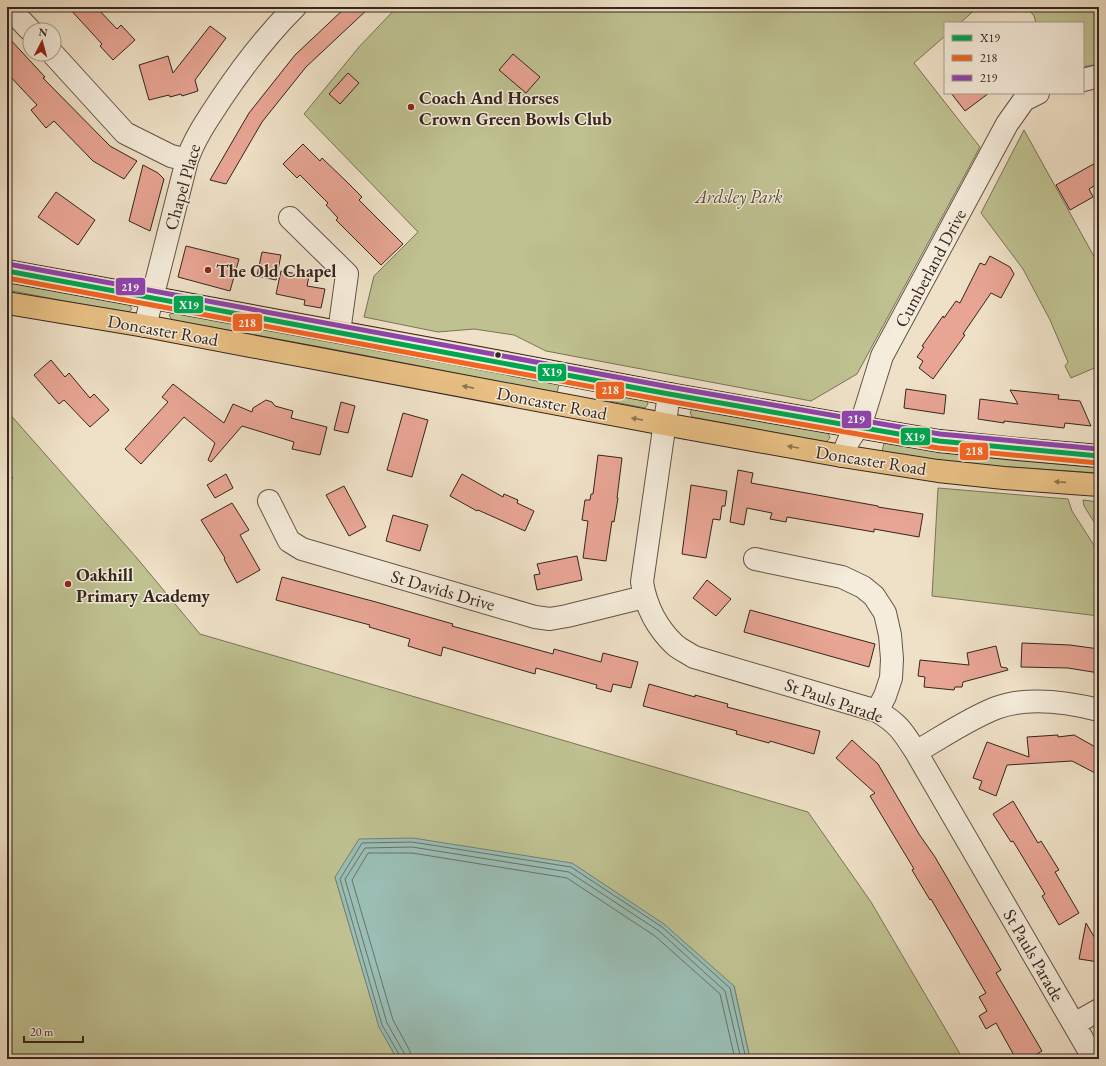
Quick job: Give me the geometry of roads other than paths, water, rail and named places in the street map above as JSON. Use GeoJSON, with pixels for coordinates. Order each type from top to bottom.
{"type":"FeatureCollection","features":[{"type":"Feature","properties":{"kind":"highway","name":"Doncaster Road"},"geometry":{"type":"LineString","coordinates":[[7,271],[669,394],[858,427],[939,440],[1099,456]]}},
{"type":"Feature","properties":{"kind":"highway","name":"Doncaster Road"},"geometry":{"type":"LineString","coordinates":[[7,303],[145,326],[842,456],[938,471],[1004,478],[1099,485]]}},
{"type":"Feature","properties":{"kind":"street"},"geometry":{"type":"LineString","coordinates":[[8,7],[22,22]]}},
{"type":"Feature","properties":{"kind":"street","name":"Chapel Place"},"geometry":{"type":"LineString","coordinates":[[145,326],[187,160],[193,142],[243,66],[283,18],[295,7]]}},
{"type":"Feature","properties":{"kind":"street"},"geometry":{"type":"LineString","coordinates":[[60,62],[125,133],[171,156],[187,160]]}},
{"type":"Feature","properties":{"kind":"street"},"geometry":{"type":"LineString","coordinates":[[1084,80],[1099,76]]}},
{"type":"Feature","properties":{"kind":"street","name":"Cumberland Drive"},"geometry":{"type":"LineString","coordinates":[[842,456],[849,440],[858,427],[864,414],[882,356],[1007,124],[1024,100],[1036,94]]}},
{"type":"Feature","properties":{"kind":"street"},"geometry":{"type":"LineString","coordinates":[[290,218],[347,274],[340,332]]}},
{"type":"Feature","properties":{"kind":"street","name":"St Pauls Parade"},"geometry":{"type":"LineString","coordinates":[[669,394],[642,582],[644,597],[652,616],[664,634],[676,646],[694,657],[877,711],[891,719],[902,730],[1094,1059]]}},
{"type":"Feature","properties":{"kind":"street","name":"St Davids Drive"},"geometry":{"type":"LineString","coordinates":[[269,501],[289,541],[302,549],[535,617],[550,619],[561,617],[644,597]]}},
{"type":"Feature","properties":{"kind":"street"},"geometry":{"type":"LineString","coordinates":[[755,559],[842,577],[863,587],[874,596],[885,613],[890,635],[892,659],[891,678],[885,696],[877,711]]}},
{"type":"Feature","properties":{"kind":"street"},"geometry":{"type":"LineString","coordinates":[[916,752],[972,719],[998,708],[1021,702],[1042,701],[1099,710]]}},
{"type":"Feature","properties":{"kind":"street"},"geometry":{"type":"LineString","coordinates":[[1074,1024],[1099,1010]]}},
{"type":"Feature","properties":{"kind":"water"},"geometry":{"type":"Polygon","coordinates":[[[413,838],[572,863],[664,924],[734,986],[750,1059],[397,1059],[379,1027],[335,877],[359,839],[413,838]]]}},
{"type":"Feature","properties":{"kind":"place","name":"Coach And Horses Crown Green Bowls Club"},"geometry":{"type":"Point","coordinates":[411,107]}},
{"type":"Feature","properties":{"kind":"place","name":"The Old Chapel"},"geometry":{"type":"Point","coordinates":[208,270]}},
{"type":"Feature","properties":{"kind":"place","name":"Oakhill Primary Academy"},"geometry":{"type":"Point","coordinates":[68,584]}},
{"type":"Feature","properties":{"kind":"park label","name":"Ardsley Park"},"geometry":{"type":"Point","coordinates":[739,196]}}]}
